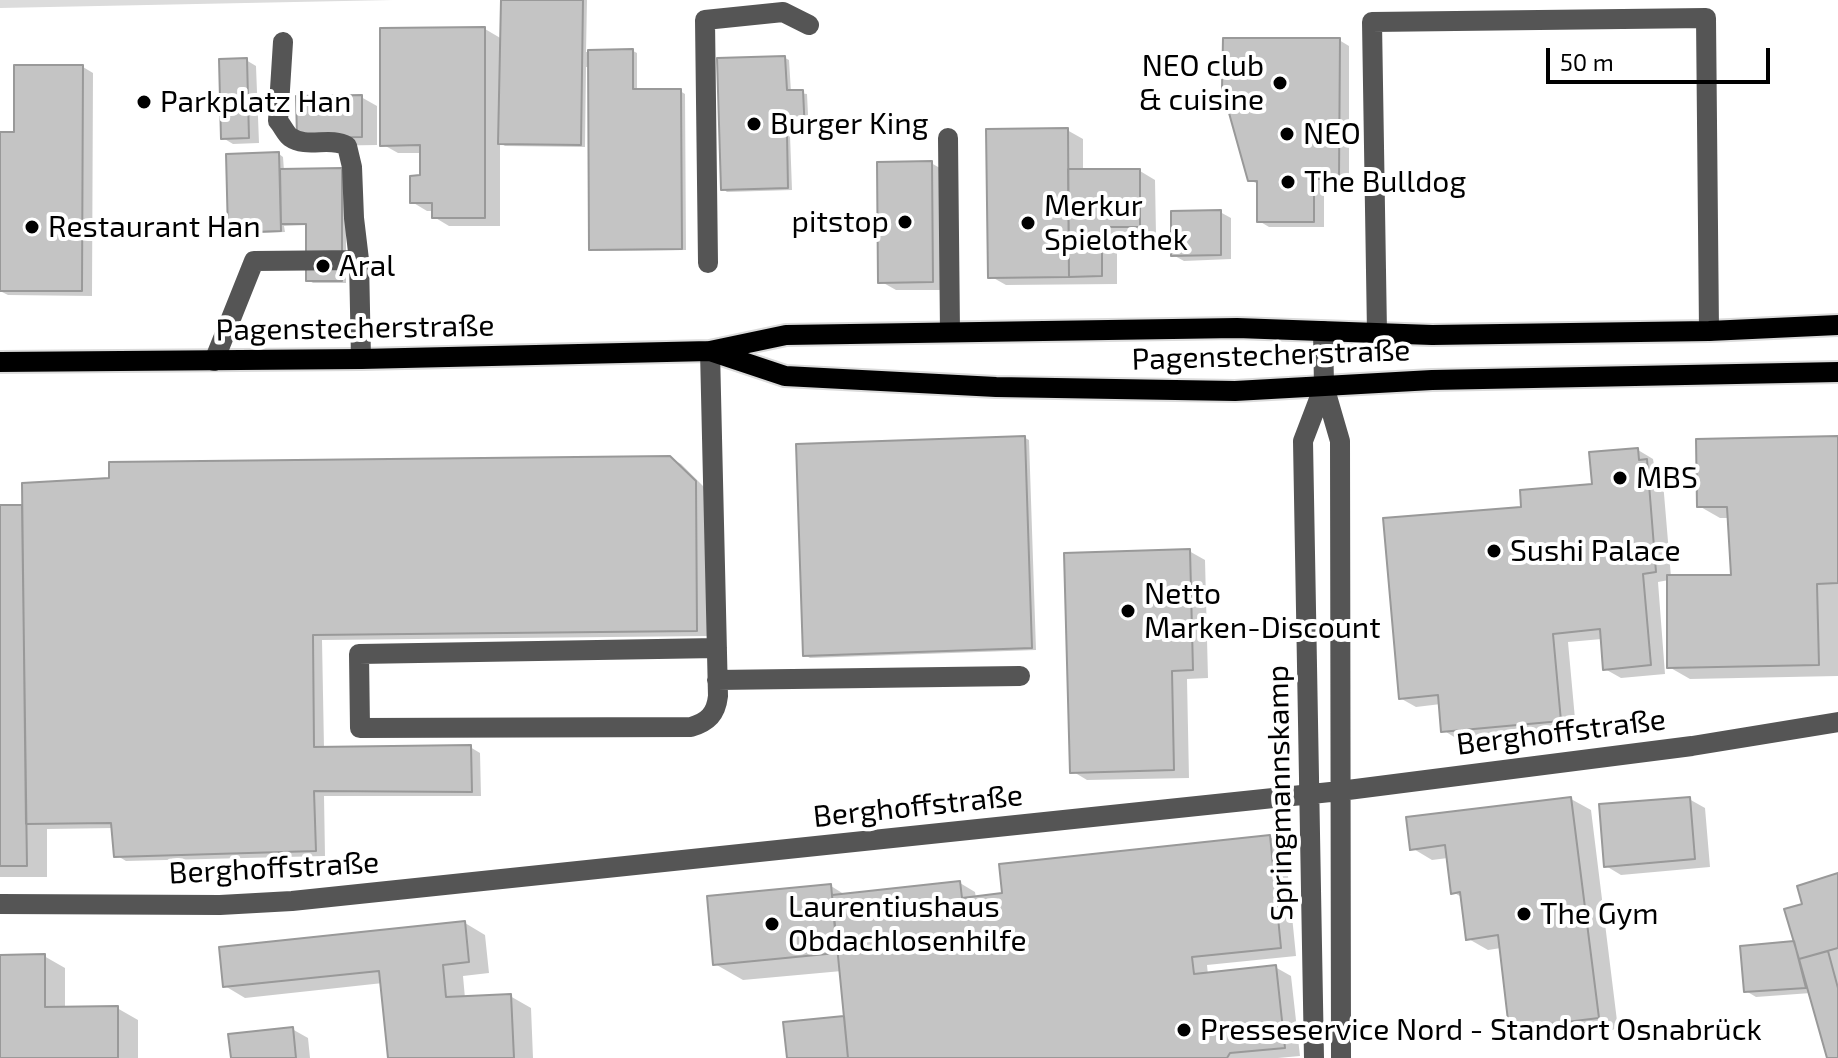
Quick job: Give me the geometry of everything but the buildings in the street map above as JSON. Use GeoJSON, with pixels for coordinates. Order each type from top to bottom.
{"type":"FeatureCollection","features":[{"type":"Feature","properties":{"kind":"main road","name":"Pagenstecherstraße"},"geometry":{"type":"LineString","coordinates":[[0,362],[361,359],[710,351],[786,335],[1237,328],[1432,335],[1709,331],[1838,325]]}},
{"type":"Feature","properties":{"kind":"main road","name":"Pagenstecherstraße"},"geometry":{"type":"LineString","coordinates":[[710,351],[785,376],[996,387],[1235,391],[1432,380],[1838,372]]}},
{"type":"Feature","properties":{"kind":"street"},"geometry":{"type":"LineString","coordinates":[[708,263],[705,20],[783,12],[809,25]]}},
{"type":"Feature","properties":{"kind":"street"},"geometry":{"type":"LineString","coordinates":[[1377,333],[1372,22],[1706,18],[1709,331]]}},
{"type":"Feature","properties":{"kind":"street"},"geometry":{"type":"LineString","coordinates":[[283,42],[278,121],[290,137],[308,142],[338,141],[347,146],[352,167],[359,260],[361,359]]}},
{"type":"Feature","properties":{"kind":"street"},"geometry":{"type":"LineString","coordinates":[[948,138],[950,332]]}},
{"type":"Feature","properties":{"kind":"street"},"geometry":{"type":"LineString","coordinates":[[214,361],[254,261],[359,260]]}},
{"type":"Feature","properties":{"kind":"street","name":"Springmannskamp"},"geometry":{"type":"LineString","coordinates":[[1323,331],[1324,386],[1340,441],[1341,1058]]}},
{"type":"Feature","properties":{"kind":"street"},"geometry":{"type":"LineString","coordinates":[[710,351],[717,648],[717,680],[716,708],[706,721],[691,727],[360,728],[359,654],[717,648]]}},
{"type":"Feature","properties":{"kind":"street","name":"Springmannskamp"},"geometry":{"type":"LineString","coordinates":[[1314,1058],[1303,441],[1324,386]]}},
{"type":"Feature","properties":{"kind":"street"},"geometry":{"type":"LineString","coordinates":[[717,680],[1020,676]]}},
{"type":"Feature","properties":{"kind":"street","name":"Berghoffstraße"},"geometry":{"type":"LineString","coordinates":[[0,904],[220,905],[292,901],[1340,791],[1692,746],[1838,722]]}},
{"type":"Feature","properties":{"kind":"shaded area"},"geometry":{"type":"Polygon","coordinates":[[[0,0],[393,0],[0,8],[0,0]]]}},
{"type":"Feature","properties":{"kind":"place","name":"NEO club & cuisine"},"geometry":{"type":"Point","coordinates":[1280,83]}},
{"type":"Feature","properties":{"kind":"place","name":"Parkplatz Han"},"geometry":{"type":"Point","coordinates":[144,102]}},
{"type":"Feature","properties":{"kind":"place","name":"Burger King"},"geometry":{"type":"Point","coordinates":[754,124]}},
{"type":"Feature","properties":{"kind":"place","name":"NEO"},"geometry":{"type":"Point","coordinates":[1287,134]}},
{"type":"Feature","properties":{"kind":"place","name":"The Bulldog"},"geometry":{"type":"Point","coordinates":[1288,182]}},
{"type":"Feature","properties":{"kind":"place","name":"pitstop"},"geometry":{"type":"Point","coordinates":[905,222]}},
{"type":"Feature","properties":{"kind":"place","name":"Merkur Spielothek"},"geometry":{"type":"Point","coordinates":[1028,223]}},
{"type":"Feature","properties":{"kind":"place","name":"Restaurant Han"},"geometry":{"type":"Point","coordinates":[32,227]}},
{"type":"Feature","properties":{"kind":"place","name":"Aral"},"geometry":{"type":"Point","coordinates":[323,266]}},
{"type":"Feature","properties":{"kind":"place","name":"MBS"},"geometry":{"type":"Point","coordinates":[1620,478]}},
{"type":"Feature","properties":{"kind":"place","name":"Sushi Palace"},"geometry":{"type":"Point","coordinates":[1494,551]}},
{"type":"Feature","properties":{"kind":"place","name":"Netto Marken-Discount"},"geometry":{"type":"Point","coordinates":[1128,611]}},
{"type":"Feature","properties":{"kind":"place","name":"The Gym"},"geometry":{"type":"Point","coordinates":[1524,914]}},
{"type":"Feature","properties":{"kind":"place","name":"Laurentiushaus Obdachlosenhilfe"},"geometry":{"type":"Point","coordinates":[772,924]}},
{"type":"Feature","properties":{"kind":"place","name":"Presseservice Nord - Standort Osnabrück"},"geometry":{"type":"Point","coordinates":[1184,1030]}}]}
